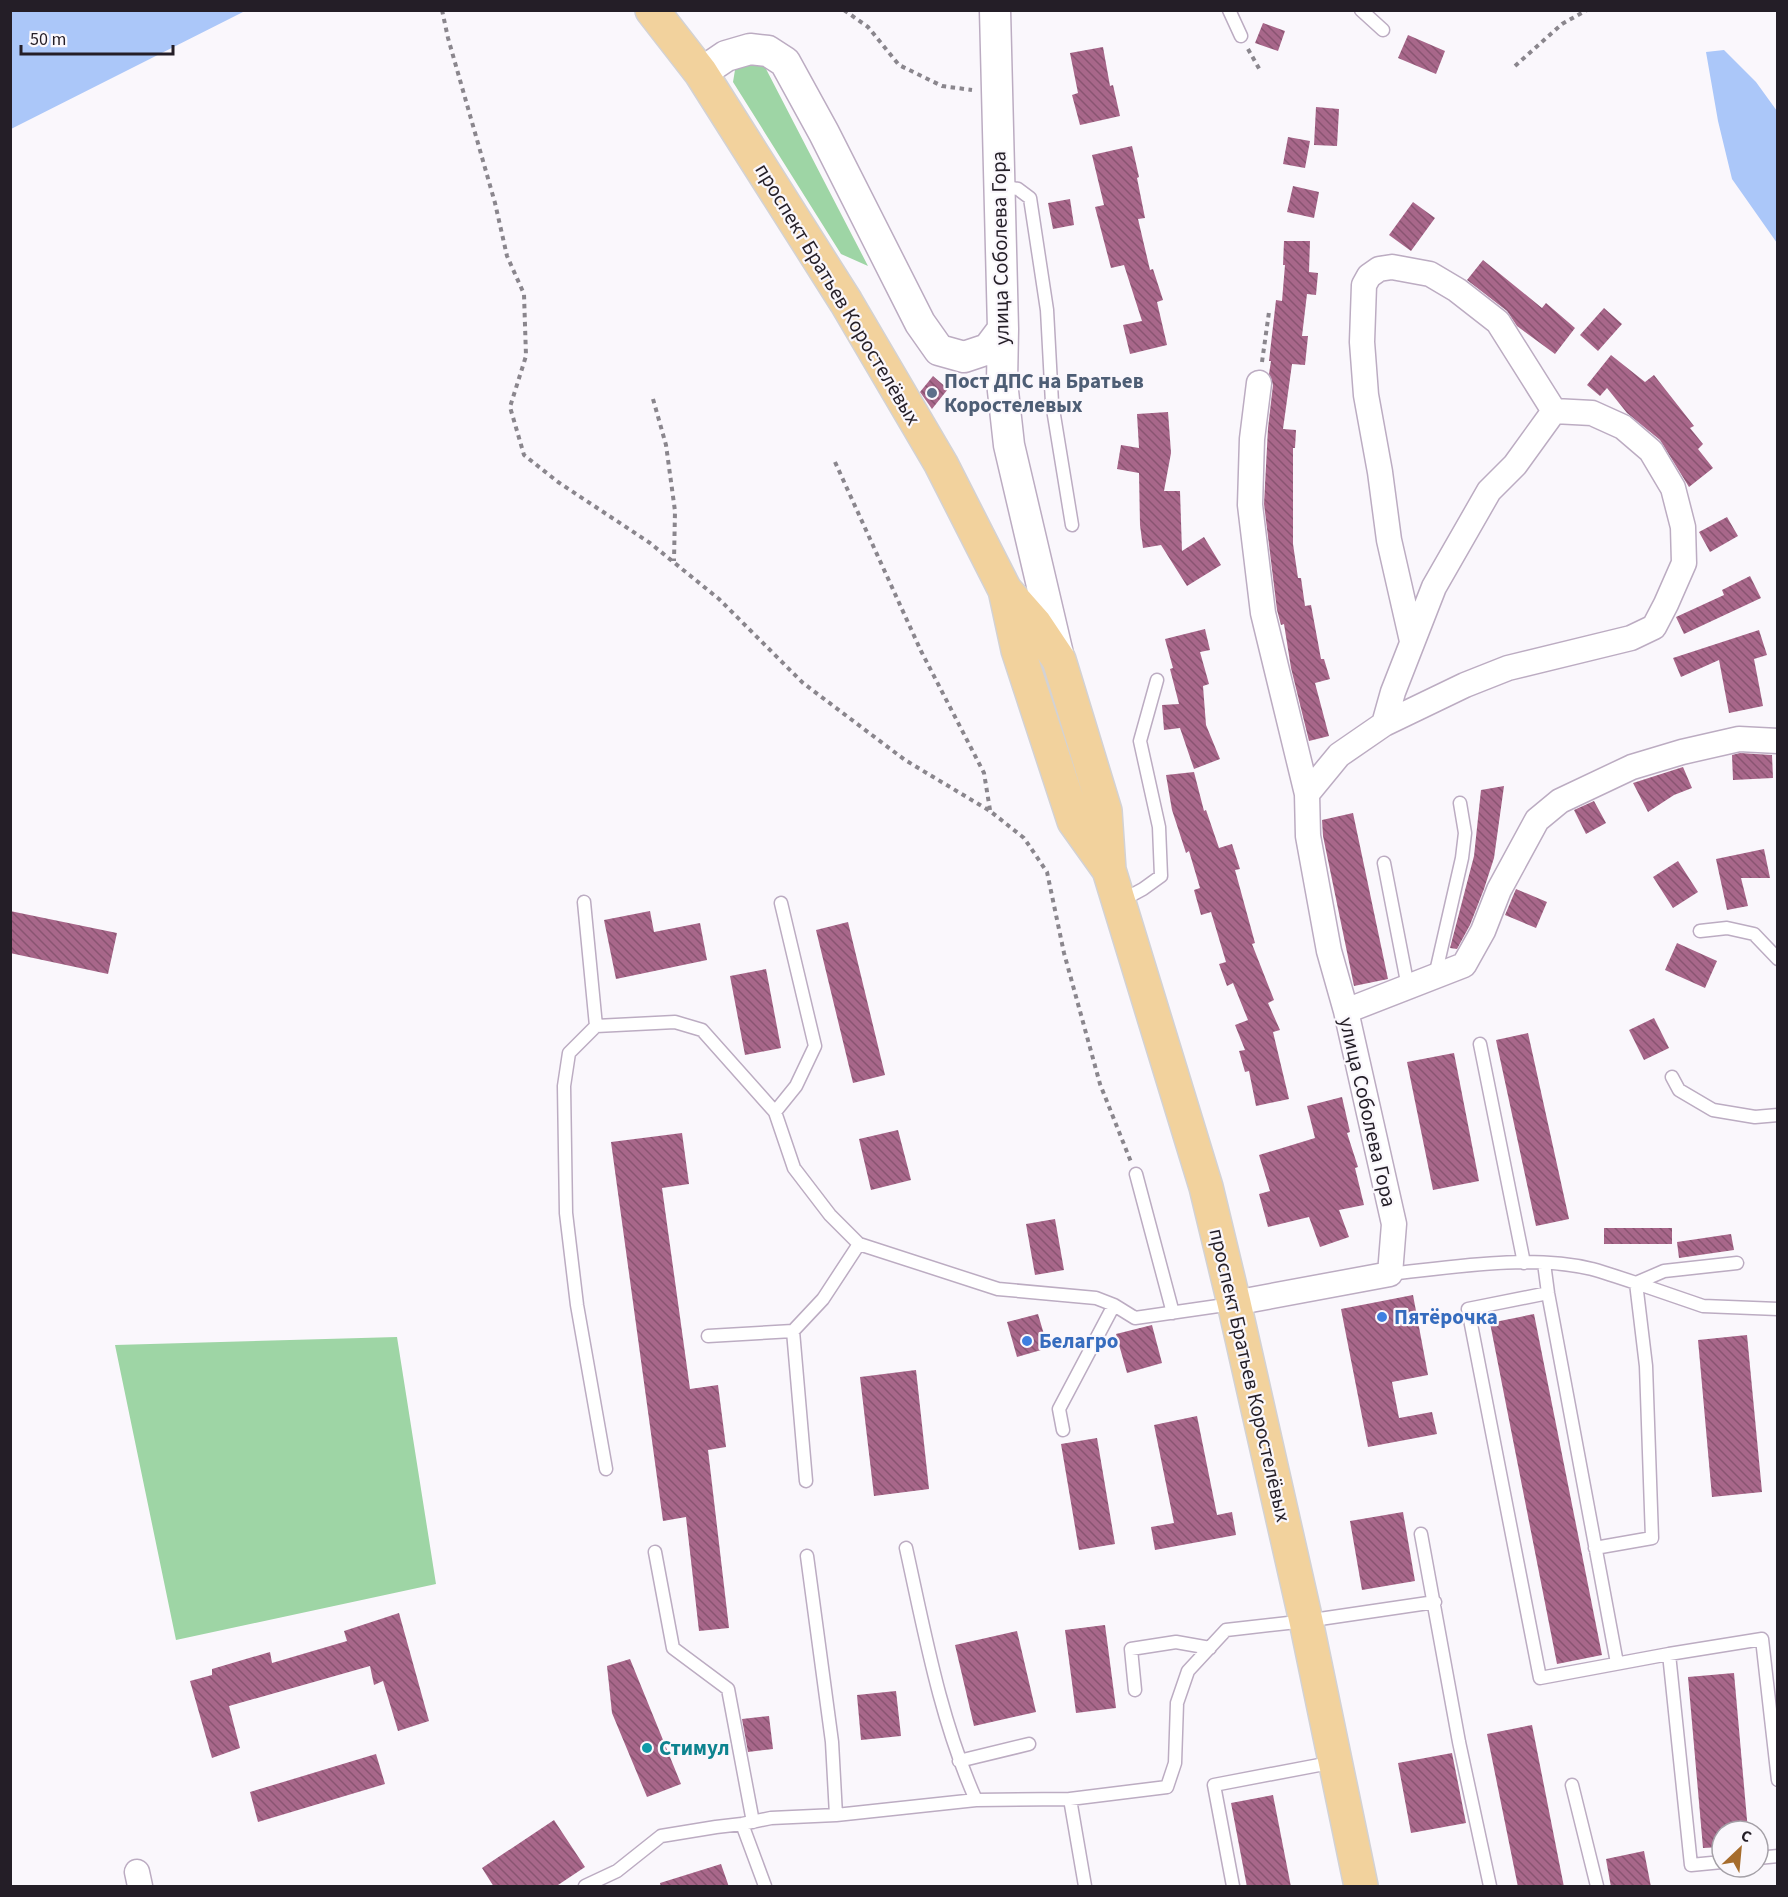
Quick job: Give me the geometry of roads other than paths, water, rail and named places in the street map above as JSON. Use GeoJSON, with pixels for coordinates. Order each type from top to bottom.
{"type":"FeatureCollection","features":[{"type":"Feature","properties":{"kind":"main road","name":"проспект Братьев Коростелёвых"},"geometry":{"type":"LineString","coordinates":[[652,10],[701,73],[846,302],[940,464],[1005,590],[1035,624],[1059,660],[1105,811],[1109,870],[1118,903],[1206,1187],[1306,1621],[1361,1887]]}},
{"type":"Feature","properties":{"kind":"main road","name":"проспект Братьев Коростелёвых"},"geometry":{"type":"LineString","coordinates":[[1005,590],[1018,650],[1074,821],[1109,870]]}},
{"type":"Feature","properties":{"kind":"street","name":"улица Соболева Гора"},"geometry":{"type":"LineString","coordinates":[[995,10],[1003,329],[1002,382],[1009,445],[1059,660]]}},
{"type":"Feature","properties":{"kind":"street"},"geometry":{"type":"LineString","coordinates":[[701,73],[726,56],[750,49],[768,51],[785,62],[824,133],[920,323],[939,350],[964,357],[988,349],[1003,329]]}},
{"type":"Feature","properties":{"kind":"street"},"geometry":{"type":"LineString","coordinates":[[1412,641],[1389,540],[1366,395],[1362,342],[1364,285],[1369,276],[1379,269],[1392,267],[1430,274],[1457,290],[1498,322],[1554,411]]}},
{"type":"Feature","properties":{"kind":"street","name":"улица Соболева Гора"},"geometry":{"type":"LineString","coordinates":[[1259,382],[1252,439],[1250,505],[1263,613],[1307,794],[1308,836],[1329,951],[1346,1011],[1394,1224],[1390,1274]]}},
{"type":"Feature","properties":{"kind":"street"},"geometry":{"type":"LineString","coordinates":[[1307,794],[1338,755],[1384,724],[1465,685],[1508,668],[1631,638],[1654,627],[1684,562],[1683,527],[1673,488],[1651,451],[1623,427],[1592,413],[1554,411]]}},
{"type":"Feature","properties":{"kind":"street"},"geometry":{"type":"LineString","coordinates":[[1384,724],[1393,692],[1434,587],[1461,536],[1490,492],[1515,465],[1554,411]]}},
{"type":"Feature","properties":{"kind":"street"},"geometry":{"type":"LineString","coordinates":[[1346,1011],[1464,965],[1483,930],[1499,890],[1537,820],[1560,801],[1632,767],[1682,752],[1739,739],[1778,741]]}},
{"type":"Feature","properties":{"kind":"street"},"geometry":{"type":"LineString","coordinates":[[1234,1303],[1390,1274]]}},
{"type":"Feature","properties":{"kind":"lane"},"geometry":{"type":"LineString","coordinates":[[1228,10],[1241,36]]}},
{"type":"Feature","properties":{"kind":"lane"},"geometry":{"type":"LineString","coordinates":[[1361,10],[1383,30]]}},
{"type":"Feature","properties":{"kind":"lane"},"geometry":{"type":"LineString","coordinates":[[999,186],[1018,189],[1030,198],[1047,310],[1052,403],[1072,525]]}},
{"type":"Feature","properties":{"kind":"lane"},"geometry":{"type":"LineString","coordinates":[[1118,903],[1161,876],[1159,827],[1140,741],[1157,680]]}},
{"type":"Feature","properties":{"kind":"lane"},"geometry":{"type":"LineString","coordinates":[[1435,976],[1462,858],[1465,833],[1460,802]]}},
{"type":"Feature","properties":{"kind":"lane"},"geometry":{"type":"LineString","coordinates":[[1384,863],[1408,987]]}},
{"type":"Feature","properties":{"kind":"lane"},"geometry":{"type":"LineString","coordinates":[[584,902],[596,1026]]}},
{"type":"Feature","properties":{"kind":"lane"},"geometry":{"type":"LineString","coordinates":[[775,1112],[796,1086],[815,1046],[782,903]]}},
{"type":"Feature","properties":{"kind":"lane"},"geometry":{"type":"LineString","coordinates":[[1700,931],[1727,928],[1754,934],[1778,959]]}},
{"type":"Feature","properties":{"kind":"lane"},"geometry":{"type":"LineString","coordinates":[[606,1469],[577,1305],[566,1213],[564,1086],[569,1053],[596,1026],[675,1022],[702,1030],[775,1112],[794,1168],[830,1215],[859,1244],[998,1288],[1096,1298],[1114,1305],[1135,1318],[1234,1303]]}},
{"type":"Feature","properties":{"kind":"lane"},"geometry":{"type":"LineString","coordinates":[[1480,1044],[1524,1263]]}},
{"type":"Feature","properties":{"kind":"lane"},"geometry":{"type":"LineString","coordinates":[[1671,1077],[1679,1090],[1713,1110],[1755,1117],[1778,1115]]}},
{"type":"Feature","properties":{"kind":"lane"},"geometry":{"type":"LineString","coordinates":[[1136,1174],[1173,1313]]}},
{"type":"Feature","properties":{"kind":"lane"},"geometry":{"type":"LineString","coordinates":[[708,1336],[793,1331],[823,1299],[859,1244]]}},
{"type":"Feature","properties":{"kind":"lane"},"geometry":{"type":"LineString","coordinates":[[1390,1274],[1466,1266],[1544,1263],[1591,1269],[1703,1306],[1778,1309]]}},
{"type":"Feature","properties":{"kind":"lane"},"geometry":{"type":"LineString","coordinates":[[1544,1263],[1617,1663]]}},
{"type":"Feature","properties":{"kind":"lane"},"geometry":{"type":"LineString","coordinates":[[1636,1283],[1664,1271],[1737,1263]]}},
{"type":"Feature","properties":{"kind":"lane"},"geometry":{"type":"LineString","coordinates":[[1595,1548],[1652,1538],[1646,1365],[1636,1283]]}},
{"type":"Feature","properties":{"kind":"lane"},"geometry":{"type":"LineString","coordinates":[[1548,1293],[1468,1309],[1540,1678],[1762,1639],[1778,1780]]}},
{"type":"Feature","properties":{"kind":"lane"},"geometry":{"type":"LineString","coordinates":[[1063,1430],[1059,1409],[1114,1305]]}},
{"type":"Feature","properties":{"kind":"lane"},"geometry":{"type":"LineString","coordinates":[[793,1331],[806,1481]]}},
{"type":"Feature","properties":{"kind":"lane"},"geometry":{"type":"LineString","coordinates":[[1421,1534],[1459,1742],[1490,1887]]}},
{"type":"Feature","properties":{"kind":"lane"},"geometry":{"type":"LineString","coordinates":[[906,1548],[944,1715],[959,1761],[976,1800]]}},
{"type":"Feature","properties":{"kind":"lane"},"geometry":{"type":"LineString","coordinates":[[655,1552],[673,1648],[728,1689],[748,1823],[765,1887]]}},
{"type":"Feature","properties":{"kind":"lane"},"geometry":{"type":"LineString","coordinates":[[807,1556],[832,1742],[836,1815]]}},
{"type":"Feature","properties":{"kind":"lane"},"geometry":{"type":"LineString","coordinates":[[585,1887],[617,1871],[662,1836],[771,1818],[836,1815],[976,1800],[1070,1799],[1167,1787],[1175,1763],[1177,1703],[1188,1671],[1226,1630],[1435,1602]]}},
{"type":"Feature","properties":{"kind":"lane"},"geometry":{"type":"LineString","coordinates":[[1135,1690],[1131,1649],[1176,1642],[1210,1648]]}},
{"type":"Feature","properties":{"kind":"lane"},"geometry":{"type":"LineString","coordinates":[[1668,1654],[1691,1865],[1710,1863]]}},
{"type":"Feature","properties":{"kind":"lane"},"geometry":{"type":"LineString","coordinates":[[959,1761],[1029,1744]]}},
{"type":"Feature","properties":{"kind":"lane"},"geometry":{"type":"LineString","coordinates":[[1233,1887],[1214,1785],[1336,1761]]}},
{"type":"Feature","properties":{"kind":"lane"},"geometry":{"type":"LineString","coordinates":[[1572,1785],[1596,1887]]}},
{"type":"Feature","properties":{"kind":"lane"},"geometry":{"type":"LineString","coordinates":[[1070,1799],[1084,1887]]}},
{"type":"Feature","properties":{"kind":"water"},"geometry":{"type":"Polygon","coordinates":[[[11,10],[245,10],[245,11],[11,129],[11,10]]]}},
{"type":"Feature","properties":{"kind":"water"},"geometry":{"type":"Polygon","coordinates":[[[1724,50],[1756,82],[1777,111],[1777,243],[1732,179],[1718,121],[1706,52],[1724,50]]]}},
{"type":"Feature","properties":{"kind":"place","name":"Пост ДПС на Братьев Коростелевых"},"geometry":{"type":"Point","coordinates":[932,393]}},
{"type":"Feature","properties":{"kind":"place","name":"Пятёрочка"},"geometry":{"type":"Point","coordinates":[1382,1317]}},
{"type":"Feature","properties":{"kind":"place","name":"Белагро"},"geometry":{"type":"Point","coordinates":[1027,1341]}},
{"type":"Feature","properties":{"kind":"place","name":"Стимул"},"geometry":{"type":"Point","coordinates":[647,1748]}}]}
